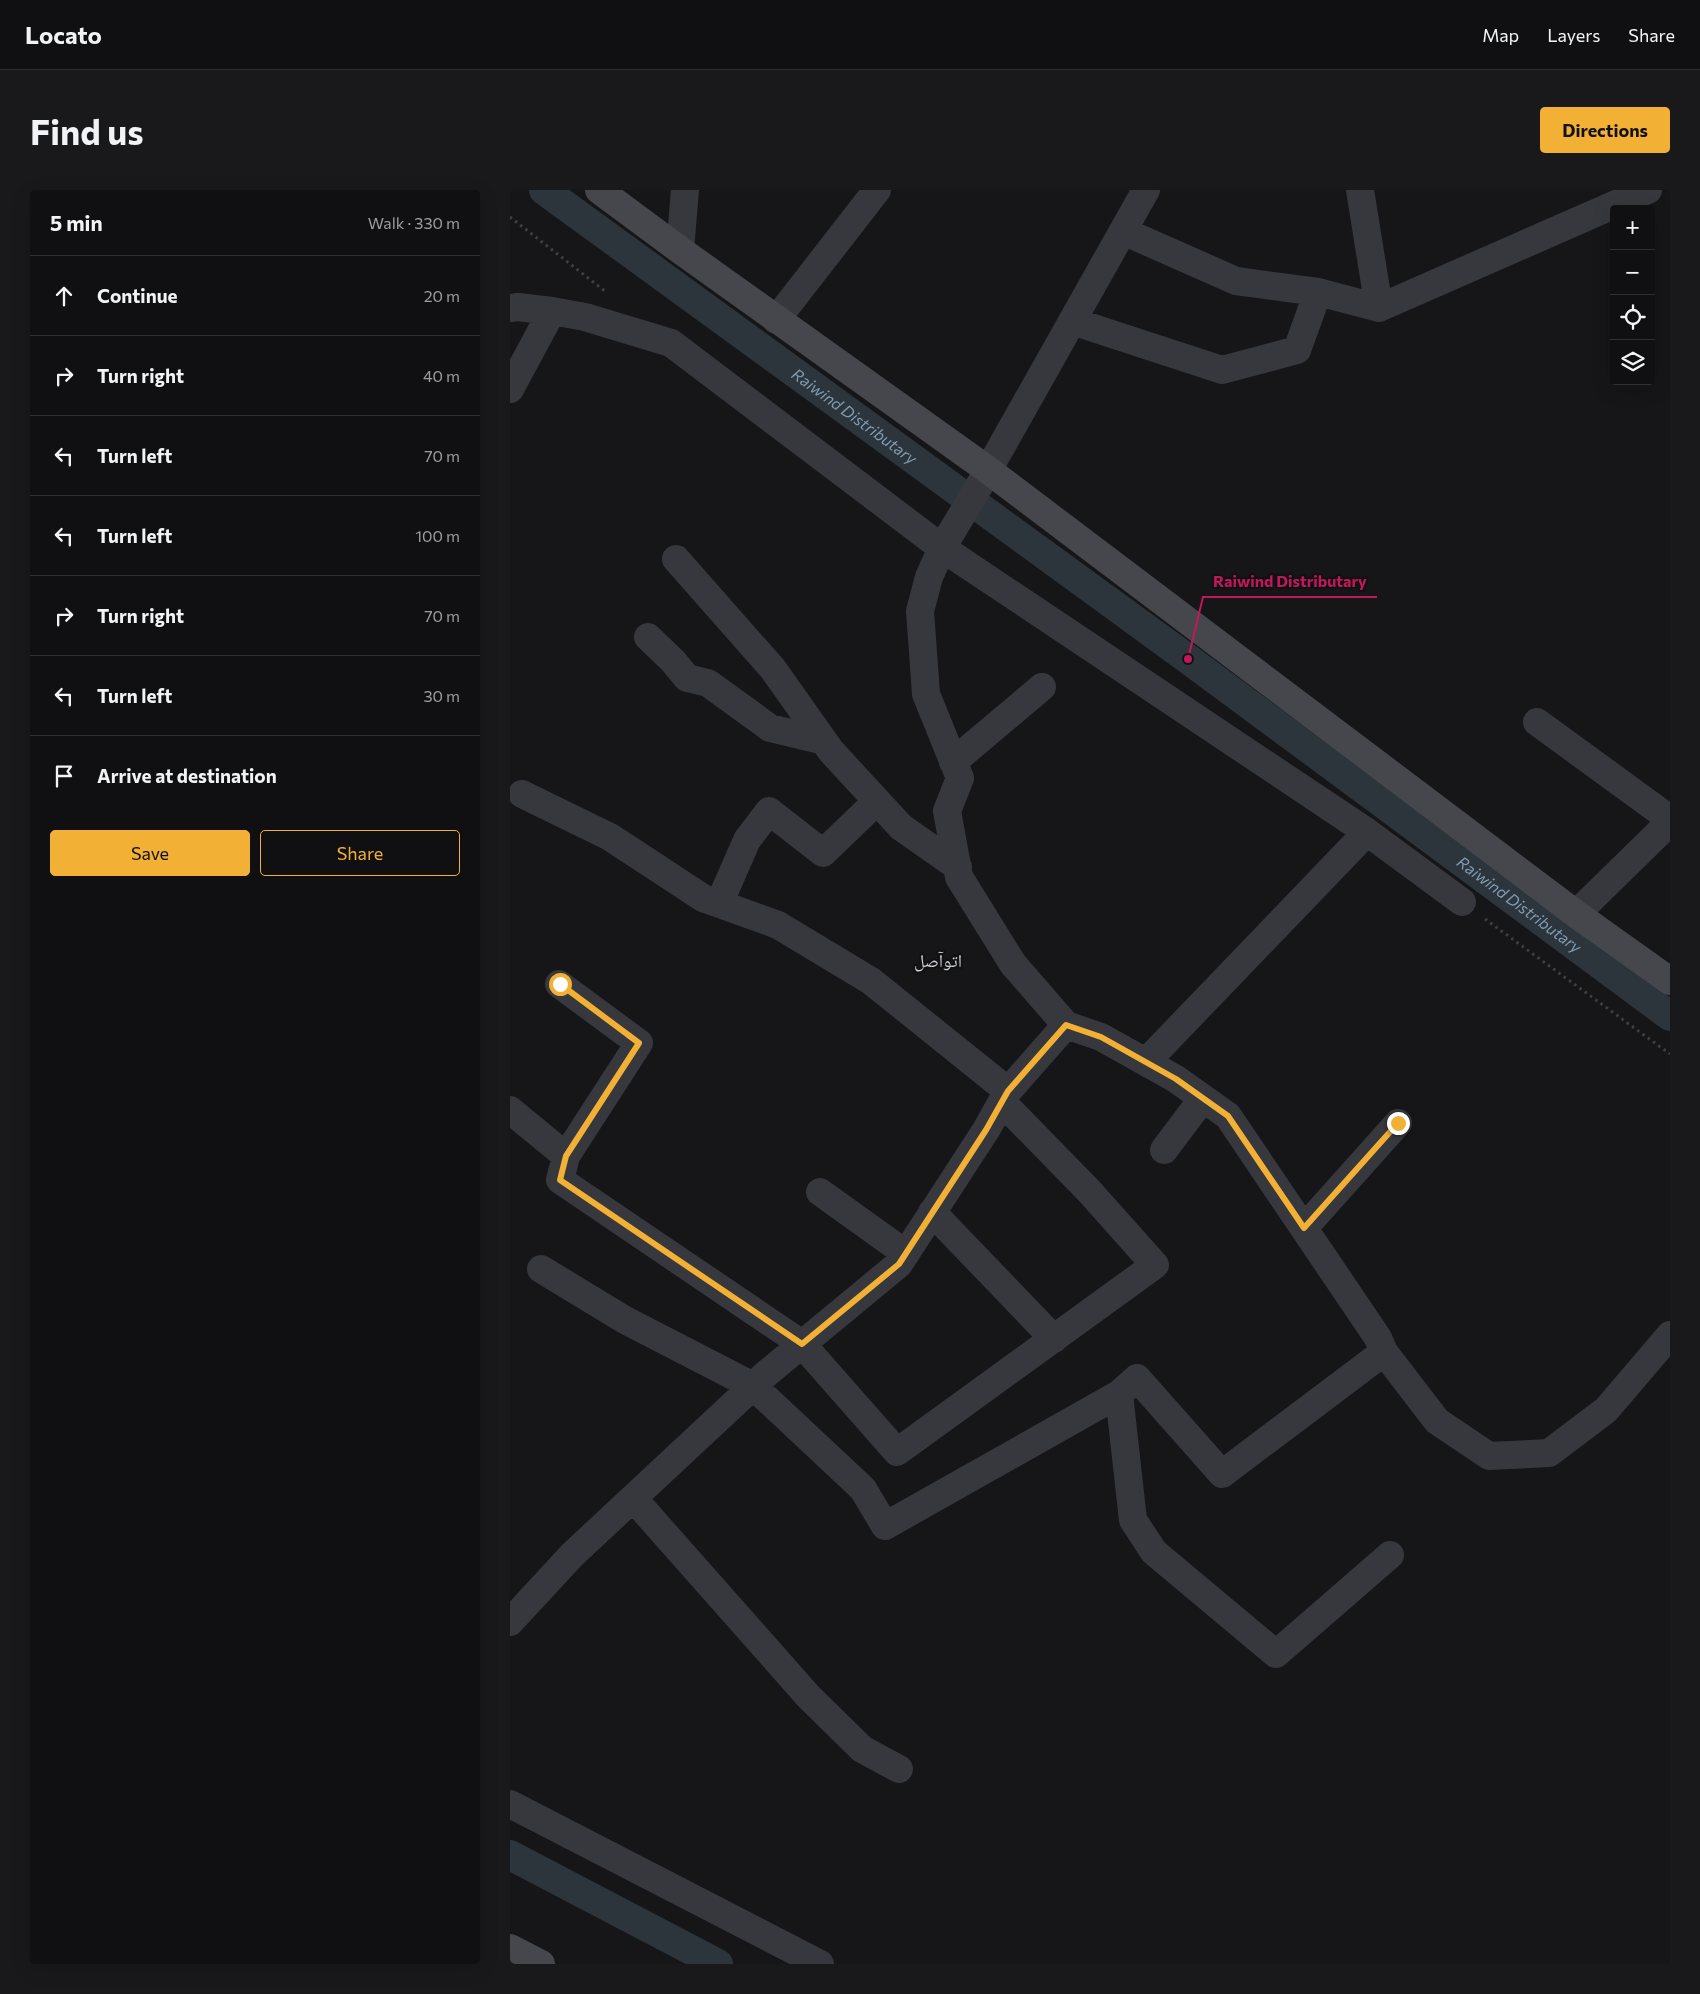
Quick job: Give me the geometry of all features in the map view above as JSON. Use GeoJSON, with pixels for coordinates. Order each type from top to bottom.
{"type":"FeatureCollection","features":[{"type":"Feature","properties":{"kind":"street"},"geometry":{"type":"LineString","coordinates":[[680,250],[685,190]]}},
{"type":"Feature","properties":{"kind":"street"},"geometry":{"type":"LineString","coordinates":[[776,320],[877,190]]}},
{"type":"Feature","properties":{"kind":"street"},"geometry":{"type":"LineString","coordinates":[[1146,190],[985,476],[942,548],[929,577],[920,611],[926,694],[960,778],[947,811],[960,877],[1013,964],[1066,1025],[1101,1037],[1146,1062],[1176,1079],[1228,1116],[1378,1338],[1384,1352],[1437,1421],[1489,1456],[1549,1454],[1606,1410],[1670,1335]]}},
{"type":"Feature","properties":{"kind":"street"},"geometry":{"type":"LineString","coordinates":[[1360,190],[1379,308]]}},
{"type":"Feature","properties":{"kind":"street"},"geometry":{"type":"LineString","coordinates":[[1123,232],[1236,281],[1318,292],[1379,308],[1648,190]]}},
{"type":"Feature","properties":{"kind":"street"},"geometry":{"type":"LineString","coordinates":[[613,195],[680,250],[1576,914],[1670,980]]}},
{"type":"Feature","properties":{"kind":"street"},"geometry":{"type":"LineString","coordinates":[[1072,321],[1222,370],[1297,350],[1318,292]]}},
{"type":"Feature","properties":{"kind":"street"},"geometry":{"type":"LineString","coordinates":[[510,308],[518,307],[552,311],[585,317],[671,343],[942,548],[1367,832],[1462,902]]}},
{"type":"Feature","properties":{"kind":"street"},"geometry":{"type":"LineString","coordinates":[[510,390],[552,311]]}},
{"type":"Feature","properties":{"kind":"street"},"geometry":{"type":"LineString","coordinates":[[676,559],[773,668],[831,751],[901,827],[958,867]]}},
{"type":"Feature","properties":{"kind":"street"},"geometry":{"type":"LineString","coordinates":[[648,637],[673,661],[687,678],[708,683],[770,728],[824,741]]}},
{"type":"Feature","properties":{"kind":"street"},"geometry":{"type":"LineString","coordinates":[[953,762],[1042,687]]}},
{"type":"Feature","properties":{"kind":"street"},"geometry":{"type":"LineString","coordinates":[[1537,722],[1670,820],[1576,914]]}},
{"type":"Feature","properties":{"kind":"street"},"geometry":{"type":"LineString","coordinates":[[522,794],[610,837],[703,898],[778,926],[871,981],[1004,1096],[1155,1265],[897,1452],[802,1344],[560,1180],[566,1156],[639,1043],[560,984]]}},
{"type":"Feature","properties":{"kind":"street"},"geometry":{"type":"LineString","coordinates":[[719,904],[747,840],[769,811],[823,853],[877,801]]}},
{"type":"Feature","properties":{"kind":"street"},"geometry":{"type":"LineString","coordinates":[[1146,1062],[1367,832]]}},
{"type":"Feature","properties":{"kind":"street"},"geometry":{"type":"LineString","coordinates":[[510,1622],[572,1556],[753,1386],[899,1264],[986,1130],[1004,1096],[1066,1025]]}},
{"type":"Feature","properties":{"kind":"street"},"geometry":{"type":"LineString","coordinates":[[1164,1150],[1203,1098]]}},
{"type":"Feature","properties":{"kind":"street"},"geometry":{"type":"LineString","coordinates":[[510,1110],[566,1156]]}},
{"type":"Feature","properties":{"kind":"street"},"geometry":{"type":"LineString","coordinates":[[1304,1228],[1398,1123]]}},
{"type":"Feature","properties":{"kind":"street"},"geometry":{"type":"LineString","coordinates":[[820,1192],[905,1253]]}},
{"type":"Feature","properties":{"kind":"street"},"geometry":{"type":"LineString","coordinates":[[932,1212],[1054,1339]]}},
{"type":"Feature","properties":{"kind":"street"},"geometry":{"type":"LineString","coordinates":[[542,1269],[625,1320],[753,1386],[863,1489],[885,1526],[1119,1394],[1138,1378],[1222,1474],[1384,1352]]}},
{"type":"Feature","properties":{"kind":"street"},"geometry":{"type":"LineString","coordinates":[[1119,1394],[1133,1520],[1154,1552],[1276,1654],[1390,1555]]}},
{"type":"Feature","properties":{"kind":"street"},"geometry":{"type":"LineString","coordinates":[[634,1498],[808,1696],[862,1749],[899,1769]]}},
{"type":"Feature","properties":{"kind":"street"},"geometry":{"type":"LineString","coordinates":[[510,1804],[820,1964]]}},
{"type":"Feature","properties":{"kind":"street"},"geometry":{"type":"LineString","coordinates":[[510,1948],[541,1964]]}},
{"type":"Feature","properties":{"kind":"path"},"geometry":{"type":"LineString","coordinates":[[510,217],[610,295]]}},
{"type":"Feature","properties":{"kind":"path"},"geometry":{"type":"LineString","coordinates":[[1462,902],[1670,1054]]}},
{"type":"Feature","properties":{"kind":"waterway","name":"Raiwind Distributary"},"geometry":{"type":"LineString","coordinates":[[544,190],[1188,659],[1670,1016]]}},
{"type":"Feature","properties":{"kind":"waterway"},"geometry":{"type":"LineString","coordinates":[[510,1855],[718,1964]]}},
{"type":"Feature","properties":{"kind":"place","name":"Raiwind Distributary"},"geometry":{"type":"Point","coordinates":[1188,659]}},
{"type":"Feature","properties":{"kind":"district","name":"اتوآصل"},"geometry":{"type":"Point","coordinates":[938,961]}},
{"type":"Feature","properties":{"kind":"route"},"geometry":{"type":"LineString","coordinates":[[560,984],[639,1043],[566,1156],[560,1180],[802,1344],[899,1264],[986,1130],[1008,1091],[1066,1025],[1101,1037],[1176,1079],[1228,1116],[1304,1228],[1398,1123]]}}]}
